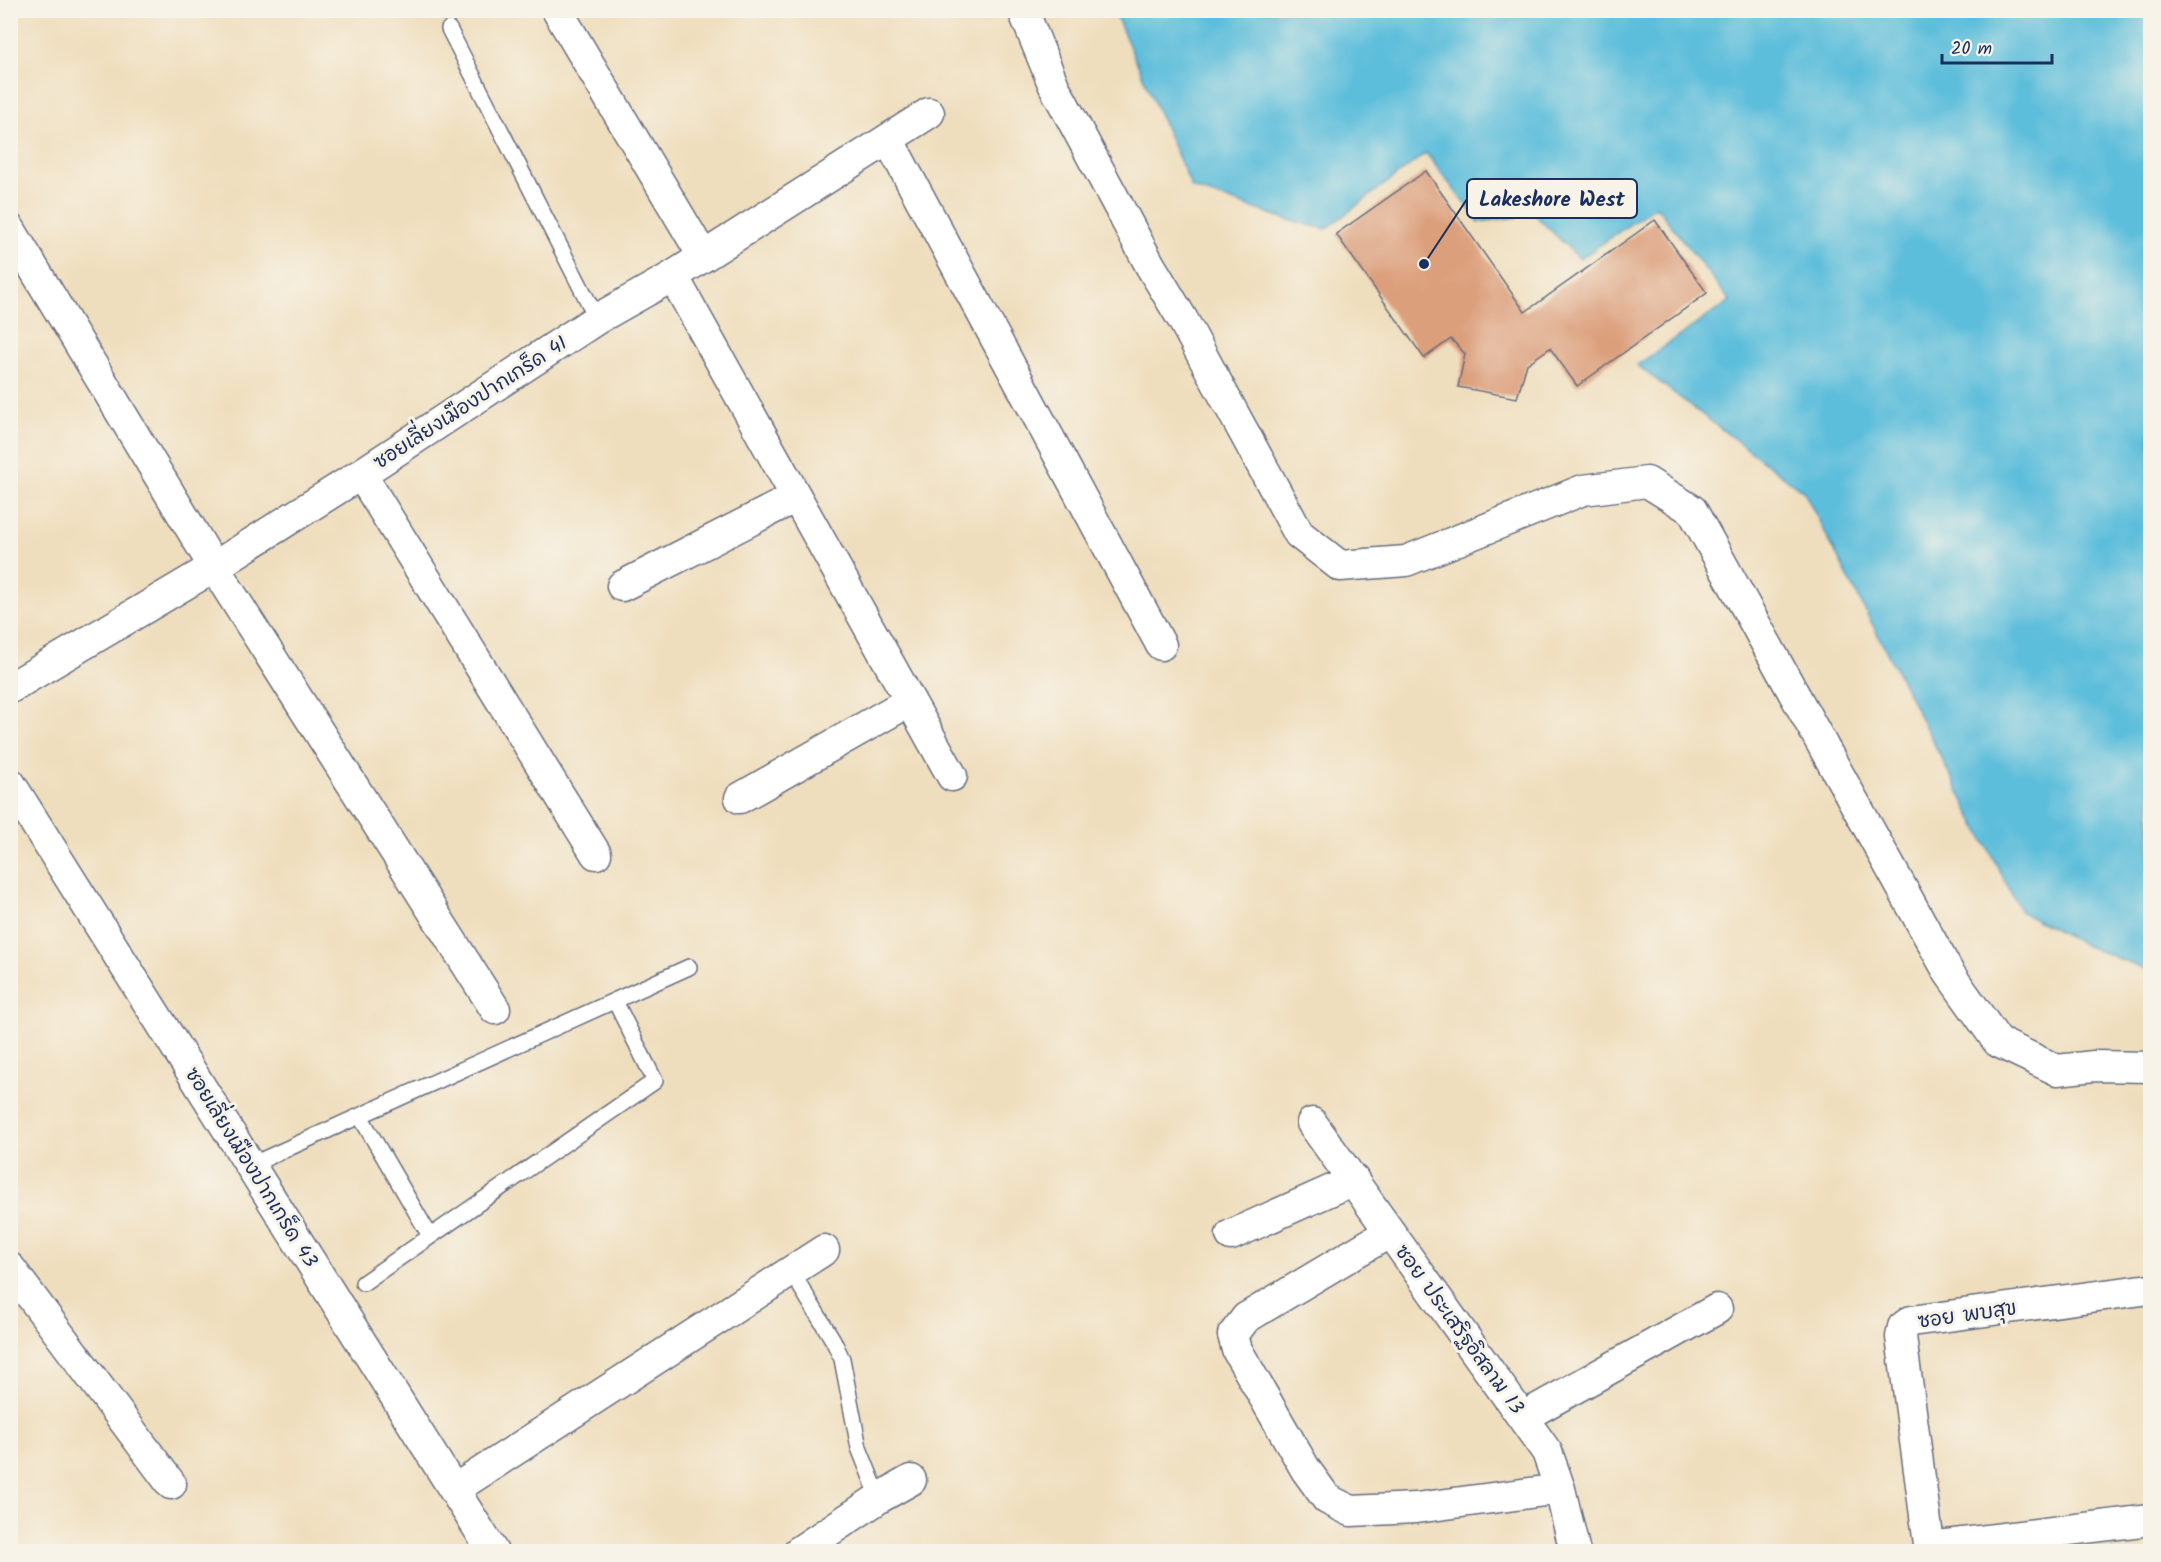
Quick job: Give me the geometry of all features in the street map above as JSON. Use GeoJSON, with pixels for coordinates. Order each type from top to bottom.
{"type":"FeatureCollection","features":[{"type":"Feature","properties":{"kind":"street"},"geometry":{"type":"LineString","coordinates":[[557,10],[704,256]]}},
{"type":"Feature","properties":{"kind":"street"},"geometry":{"type":"LineString","coordinates":[[1023,10],[1054,86],[1299,534],[1340,566],[1406,561],[1583,490],[1647,482],[1692,510],[1950,973],[1998,1042],[2057,1070],[2094,1066],[2151,1067]]}},
{"type":"Feature","properties":{"kind":"street","name":"ซอยเลี่ยงเมืองปากเกร็ด 41"},"geometry":{"type":"LineString","coordinates":[[10,688],[214,567],[361,474],[597,319],[673,276],[929,113]]}},
{"type":"Feature","properties":{"kind":"street"},"geometry":{"type":"LineString","coordinates":[[888,139],[1161,645]]}},
{"type":"Feature","properties":{"kind":"street"},"geometry":{"type":"LineString","coordinates":[[10,229],[214,567],[495,1009]]}},
{"type":"Feature","properties":{"kind":"street"},"geometry":{"type":"LineString","coordinates":[[673,276],[952,776]]}},
{"type":"Feature","properties":{"kind":"street"},"geometry":{"type":"LineString","coordinates":[[361,474],[596,854]]}},
{"type":"Feature","properties":{"kind":"street"},"geometry":{"type":"LineString","coordinates":[[622,586],[796,497]]}},
{"type":"Feature","properties":{"kind":"street"},"geometry":{"type":"LineString","coordinates":[[741,798],[910,701]]}},
{"type":"Feature","properties":{"kind":"street","name":"ซอยเลี่ยงเมืองปากเกร็ด 43"},"geometry":{"type":"LineString","coordinates":[[10,783],[493,1551]]}},
{"type":"Feature","properties":{"kind":"street","name":"ซอย ประเสริฐอิสลาม 13"},"geometry":{"type":"LineString","coordinates":[[1312,1124],[1547,1452],[1560,1489],[1575,1551]]}},
{"type":"Feature","properties":{"kind":"street"},"geometry":{"type":"LineString","coordinates":[[1231,1235],[1354,1180]]}},
{"type":"Feature","properties":{"kind":"street"},"geometry":{"type":"LineString","coordinates":[[1390,1232],[1246,1318],[1233,1335],[1237,1350],[1306,1470],[1327,1499],[1351,1511],[1416,1508],[1560,1489]]}},
{"type":"Feature","properties":{"kind":"street"},"geometry":{"type":"LineString","coordinates":[[455,1489],[824,1250]]}},
{"type":"Feature","properties":{"kind":"street"},"geometry":{"type":"LineString","coordinates":[[10,1268],[171,1484]]}},
{"type":"Feature","properties":{"kind":"street","name":"ซอย พบสุข"},"geometry":{"type":"LineString","coordinates":[[1930,1549],[1901,1337],[1903,1327],[1911,1321],[2151,1289]]}},
{"type":"Feature","properties":{"kind":"street"},"geometry":{"type":"LineString","coordinates":[[1523,1417],[1717,1309]]}},
{"type":"Feature","properties":{"kind":"street"},"geometry":{"type":"LineString","coordinates":[[798,1551],[911,1480]]}},
{"type":"Feature","properties":{"kind":"street"},"geometry":{"type":"LineString","coordinates":[[1930,1549],[2151,1520]]}},
{"type":"Feature","properties":{"kind":"lane"},"geometry":{"type":"LineString","coordinates":[[449,28],[597,319]]}},
{"type":"Feature","properties":{"kind":"lane"},"geometry":{"type":"LineString","coordinates":[[251,1165],[689,967]]}},
{"type":"Feature","properties":{"kind":"lane"},"geometry":{"type":"LineString","coordinates":[[363,1283],[656,1081],[615,1001]]}},
{"type":"Feature","properties":{"kind":"lane"},"geometry":{"type":"LineString","coordinates":[[360,1116],[430,1236]]}},
{"type":"Feature","properties":{"kind":"lane"},"geometry":{"type":"LineString","coordinates":[[791,1271],[842,1359],[859,1448],[879,1498]]}},
{"type":"Feature","properties":{"kind":"water"},"geometry":{"type":"Polygon","coordinates":[[[1114,11],[2150,11],[2150,971],[2089,947],[2021,912],[1804,492],[1637,365],[1730,301],[1656,206],[1580,259],[1535,215],[1479,222],[1426,153],[1326,229],[1289,220],[1192,188],[1114,11]]]}},
{"type":"Feature","properties":{"kind":"building"},"geometry":{"type":"Polygon","coordinates":[[[1426,171],[1525,312],[1655,220],[1707,293],[1577,386],[1550,348],[1527,364],[1517,398],[1458,387],[1465,354],[1451,339],[1424,358],[1336,234],[1426,171]]]}},
{"type":"Feature","properties":{"kind":"place","name":"Lakeshore West"},"geometry":{"type":"Point","coordinates":[1424,264]}}]}
